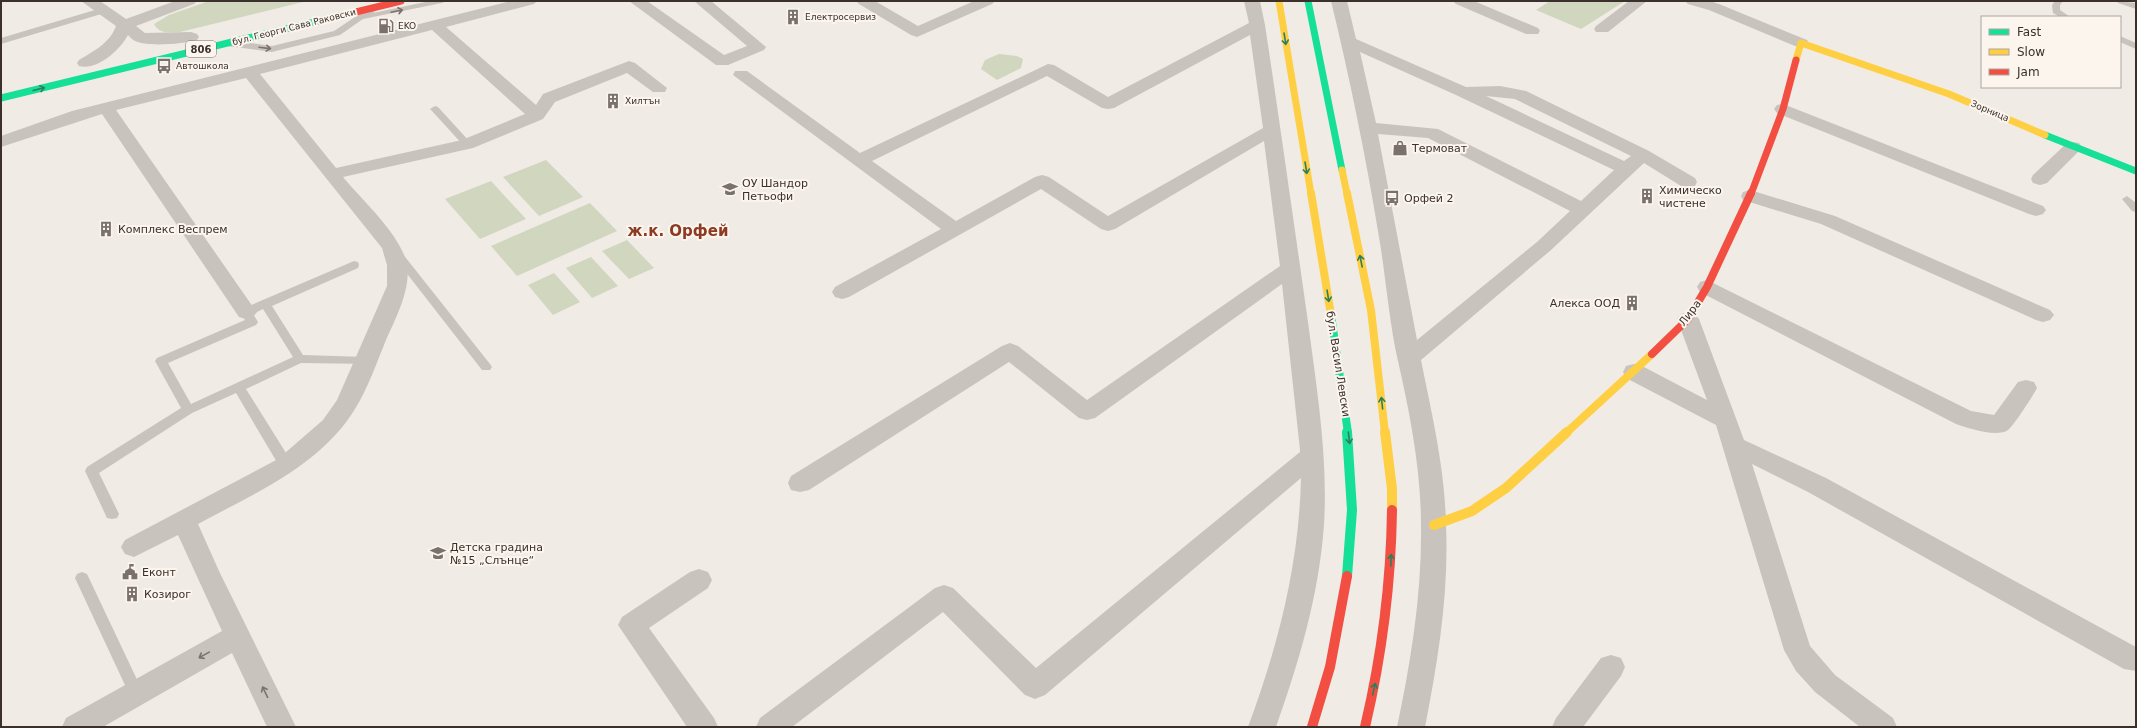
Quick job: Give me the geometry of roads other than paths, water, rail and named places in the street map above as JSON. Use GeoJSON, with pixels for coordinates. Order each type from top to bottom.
{"type":"FeatureCollection","features":[{"type":"Feature","properties":{"kind":"main road","name":"бул. Георги Сава Раковски"},"geometry":{"type":"LineString","coordinates":[[1,98],[401,1]]}},
{"type":"Feature","properties":{"kind":"main road","name":"бул. Васил Левски"},"geometry":{"type":"LineString","coordinates":[[1278,1],[1346,409],[1352,477],[1346,576],[1338,628],[1324,689],[1312,727]]}},
{"type":"Feature","properties":{"kind":"main road"},"geometry":{"type":"LineString","coordinates":[[1308,1],[1371,310],[1392,489],[1392,533],[1387,606],[1375,686],[1365,727]]}},
{"type":"Feature","properties":{"kind":"main road","name":"806"},"geometry":{"type":"LineString","coordinates":[[146,48],[195,36]]}},
{"type":"Feature","properties":{"kind":"main road","name":"Зорница"},"geometry":{"type":"LineString","coordinates":[[1801,43],[1949,94],[2073,147],[2136,171]]}},
{"type":"Feature","properties":{"kind":"main road","name":"Лира"},"geometry":{"type":"LineString","coordinates":[[1434,525],[1472,511],[1506,488],[1634,372],[1688,319],[1707,287],[1750,196],[1783,109],[1801,43]]}},
{"type":"Feature","properties":{"kind":"main road"},"geometry":{"type":"LineString","coordinates":[[81,64],[115,56]]}},
{"type":"Feature","properties":{"kind":"street"},"geometry":{"type":"LineString","coordinates":[[89,1],[105,10],[141,38],[159,39],[195,36]]}},
{"type":"Feature","properties":{"kind":"street"},"geometry":{"type":"LineString","coordinates":[[124,25],[189,1]]}},
{"type":"Feature","properties":{"kind":"street"},"geometry":{"type":"LineString","coordinates":[[1,142],[78,115],[529,1]]}},
{"type":"Feature","properties":{"kind":"street"},"geometry":{"type":"LineString","coordinates":[[637,1],[722,62],[758,47],[702,1]]}},
{"type":"Feature","properties":{"kind":"street"},"geometry":{"type":"LineString","coordinates":[[864,1],[917,32],[987,1]]}},
{"type":"Feature","properties":{"kind":"street"},"geometry":{"type":"LineString","coordinates":[[1252,1],[1257,25],[1290,268],[1312,455],[1311,527],[1303,582],[1281,673],[1262,727]]}},
{"type":"Feature","properties":{"kind":"street"},"geometry":{"type":"LineString","coordinates":[[1339,1],[1350,42],[1369,128],[1408,359],[1425,443],[1434,525],[1431,596],[1418,695],[1411,727]]}},
{"type":"Feature","properties":{"kind":"street"},"geometry":{"type":"LineString","coordinates":[[1461,1],[1532,31]]}},
{"type":"Feature","properties":{"kind":"street"},"geometry":{"type":"LineString","coordinates":[[1602,29],[1639,1]]}},
{"type":"Feature","properties":{"kind":"street"},"geometry":{"type":"LineString","coordinates":[[1693,1],[1714,7],[1801,43]]}},
{"type":"Feature","properties":{"kind":"street"},"geometry":{"type":"LineString","coordinates":[[81,64],[116,42],[122,34],[124,25]]}},
{"type":"Feature","properties":{"kind":"street"},"geometry":{"type":"LineString","coordinates":[[435,25],[537,115]]}},
{"type":"Feature","properties":{"kind":"street"},"geometry":{"type":"LineString","coordinates":[[859,160],[1048,69],[1108,104],[1257,25]]}},
{"type":"Feature","properties":{"kind":"street"},"geometry":{"type":"LineString","coordinates":[[1350,42],[1462,90],[1626,169]]}},
{"type":"Feature","properties":{"kind":"street"},"geometry":{"type":"LineString","coordinates":[[333,174],[467,144],[537,115],[549,98],[629,66],[659,88]]}},
{"type":"Feature","properties":{"kind":"street"},"geometry":{"type":"LineString","coordinates":[[134,548],[286,465],[331,426],[347,404],[397,286],[397,265],[391,246],[250,72]]}},
{"type":"Feature","properties":{"kind":"street"},"geometry":{"type":"LineString","coordinates":[[741,75],[954,229]]}},
{"type":"Feature","properties":{"kind":"street"},"geometry":{"type":"LineString","coordinates":[[1462,90],[1500,91],[1520,95],[1643,155],[1688,182]]}},
{"type":"Feature","properties":{"kind":"street"},"geometry":{"type":"LineString","coordinates":[[106,108],[246,312]]}},
{"type":"Feature","properties":{"kind":"street"},"geometry":{"type":"LineString","coordinates":[[1783,109],[2036,210]]}},
{"type":"Feature","properties":{"kind":"street"},"geometry":{"type":"LineString","coordinates":[[1369,128],[1432,133],[1582,209]]}},
{"type":"Feature","properties":{"kind":"street"},"geometry":{"type":"LineString","coordinates":[[842,292],[1042,181],[1108,224],[1271,130]]}},
{"type":"Feature","properties":{"kind":"street"},"geometry":{"type":"LineString","coordinates":[[2040,179],[2073,147]]}},
{"type":"Feature","properties":{"kind":"street"},"geometry":{"type":"LineString","coordinates":[[1408,359],[1544,246],[1582,209],[1643,155]]}},
{"type":"Feature","properties":{"kind":"street"},"geometry":{"type":"LineString","coordinates":[[1750,196],[1828,220],[2044,315]]}},
{"type":"Feature","properties":{"kind":"street"},"geometry":{"type":"LineString","coordinates":[[800,483],[1010,351],[1087,412],[1290,268]]}},
{"type":"Feature","properties":{"kind":"street"},"geometry":{"type":"LineString","coordinates":[[1707,287],[1964,418],[1982,423],[2000,424],[2026,388]]}},
{"type":"Feature","properties":{"kind":"street"},"geometry":{"type":"LineString","coordinates":[[1688,319],[1726,420],[1798,650],[1804,660],[1833,691],[1883,727]]}},
{"type":"Feature","properties":{"kind":"street"},"geometry":{"type":"LineString","coordinates":[[1634,372],[1726,420]]}},
{"type":"Feature","properties":{"kind":"street"},"geometry":{"type":"LineString","coordinates":[[1733,445],[1817,485],[2134,660]]}},
{"type":"Feature","properties":{"kind":"street"},"geometry":{"type":"LineString","coordinates":[[770,727],[944,596],[1035,686],[1312,455]]}},
{"type":"Feature","properties":{"kind":"street"},"geometry":{"type":"LineString","coordinates":[[184,520],[282,727]]}},
{"type":"Feature","properties":{"kind":"street"},"geometry":{"type":"LineString","coordinates":[[699,580],[631,625],[704,727]]}},
{"type":"Feature","properties":{"kind":"street"},"geometry":{"type":"LineString","coordinates":[[76,727],[238,636]]}},
{"type":"Feature","properties":{"kind":"street"},"geometry":{"type":"LineString","coordinates":[[1566,727],[1611,667]]}},
{"type":"Feature","properties":{"kind":"lane"},"geometry":{"type":"LineString","coordinates":[[358,19],[442,1]]}},
{"type":"Feature","properties":{"kind":"lane"},"geometry":{"type":"LineString","coordinates":[[2059,1],[2056,5],[2056,11],[2064,16]]}},
{"type":"Feature","properties":{"kind":"lane"},"geometry":{"type":"LineString","coordinates":[[2121,1],[2136,6]]}},
{"type":"Feature","properties":{"kind":"lane"},"geometry":{"type":"LineString","coordinates":[[227,43],[272,49],[337,33],[376,7]]}},
{"type":"Feature","properties":{"kind":"lane"},"geometry":{"type":"LineString","coordinates":[[1,41],[105,10]]}},
{"type":"Feature","properties":{"kind":"lane"},"geometry":{"type":"LineString","coordinates":[[2121,39],[2136,46]]}},
{"type":"Feature","properties":{"kind":"lane"},"geometry":{"type":"LineString","coordinates":[[435,109],[467,144]]}},
{"type":"Feature","properties":{"kind":"lane"},"geometry":{"type":"LineString","coordinates":[[2127,199],[2136,209]]}},
{"type":"Feature","properties":{"kind":"lane"},"geometry":{"type":"LineString","coordinates":[[391,246],[486,367]]}},
{"type":"Feature","properties":{"kind":"lane"},"geometry":{"type":"LineString","coordinates":[[188,410],[161,361],[252,322],[246,312],[354,265]]}},
{"type":"Feature","properties":{"kind":"lane"},"geometry":{"type":"LineString","coordinates":[[265,304],[300,359]]}},
{"type":"Feature","properties":{"kind":"lane"},"geometry":{"type":"LineString","coordinates":[[112,514],[92,471],[188,410],[300,359],[366,361]]}},
{"type":"Feature","properties":{"kind":"lane"},"geometry":{"type":"LineString","coordinates":[[239,386],[286,465]]}},
{"type":"Feature","properties":{"kind":"lane"},"geometry":{"type":"LineString","coordinates":[[82,578],[136,693]]}},
{"type":"Feature","properties":{"kind":"place","name":"Електросервиз"},"geometry":{"type":"Point","coordinates":[793,17]}},
{"type":"Feature","properties":{"kind":"place","name":"EKO"},"geometry":{"type":"Point","coordinates":[386,26]}},
{"type":"Feature","properties":{"kind":"place","name":"Автошкола"},"geometry":{"type":"Point","coordinates":[164,66]}},
{"type":"Feature","properties":{"kind":"place","name":"Хилтън"},"geometry":{"type":"Point","coordinates":[613,101]}},
{"type":"Feature","properties":{"kind":"place","name":"Термоват"},"geometry":{"type":"Point","coordinates":[1400,148]}},
{"type":"Feature","properties":{"kind":"place","name":"ОУ Шандор Петьофи"},"geometry":{"type":"Point","coordinates":[730,189]}},
{"type":"Feature","properties":{"kind":"place","name":"Химическо чистене"},"geometry":{"type":"Point","coordinates":[1647,196]}},
{"type":"Feature","properties":{"kind":"place","name":"Орфей 2"},"geometry":{"type":"Point","coordinates":[1392,198]}},
{"type":"Feature","properties":{"kind":"place","name":"Комплекс Веспрем"},"geometry":{"type":"Point","coordinates":[106,229]}},
{"type":"Feature","properties":{"kind":"place","name":"Алекса ООД"},"geometry":{"type":"Point","coordinates":[1632,303]}},
{"type":"Feature","properties":{"kind":"place","name":"Детска градина №15 „Слънце“"},"geometry":{"type":"Point","coordinates":[438,553]}},
{"type":"Feature","properties":{"kind":"place","name":"Еконт"},"geometry":{"type":"Point","coordinates":[130,572]}},
{"type":"Feature","properties":{"kind":"place","name":"Козирог"},"geometry":{"type":"Point","coordinates":[132,594]}},
{"type":"Feature","properties":{"kind":"district","name":"ж.к. Орфей"},"geometry":{"type":"Point","coordinates":[678,231]}}]}
